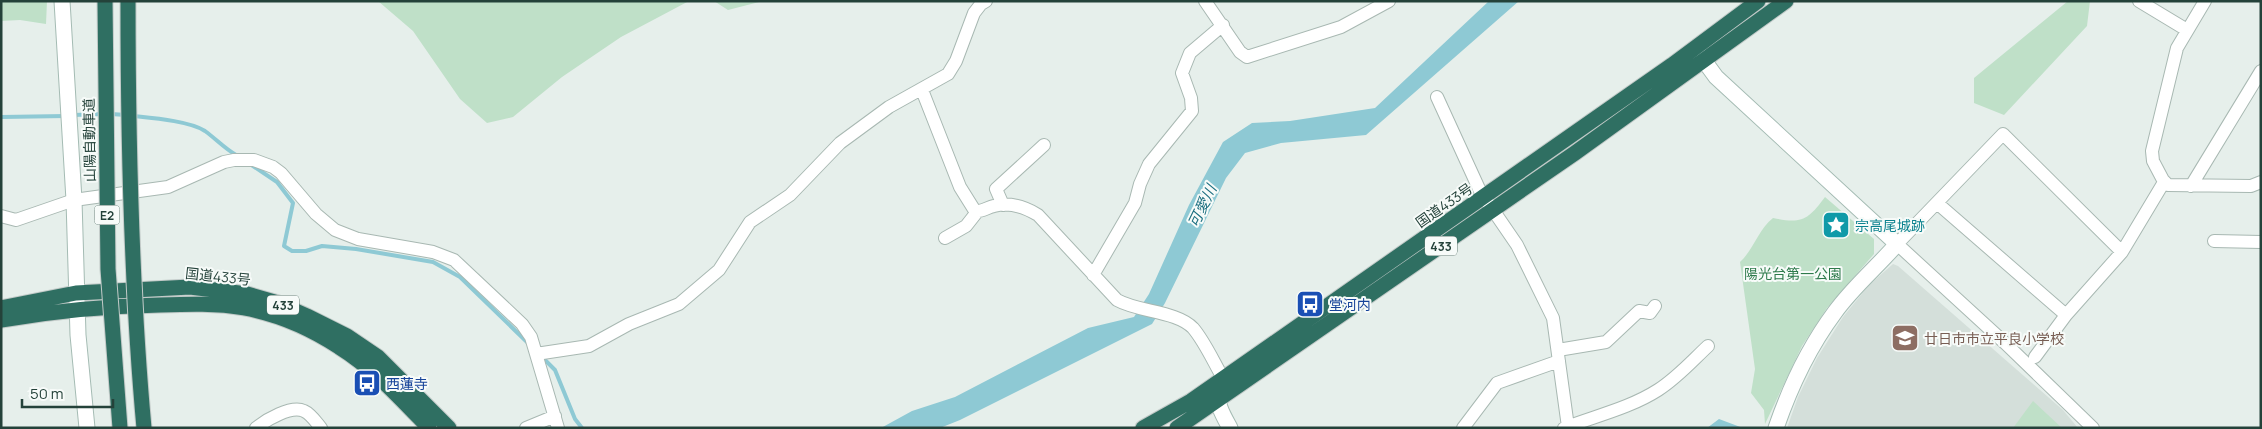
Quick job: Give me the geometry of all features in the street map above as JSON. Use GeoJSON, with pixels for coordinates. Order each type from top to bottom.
{"type":"FeatureCollection","features":[{"type":"Feature","properties":{"kind":"highway","name":"山陽自動車道"},"geometry":{"type":"LineString","coordinates":[[105,1],[108,269],[120,428]]}},
{"type":"Feature","properties":{"kind":"highway","name":"E2"},"geometry":{"type":"LineString","coordinates":[[128,1],[128,108],[133,260],[144,428]]}},
{"type":"Feature","properties":{"kind":"highway","name":"国道433号"},"geometry":{"type":"LineString","coordinates":[[1143,428],[1191,401],[1484,197],[1695,48],[1758,1]]}},
{"type":"Feature","properties":{"kind":"highway","name":"433"},"geometry":{"type":"LineString","coordinates":[[1177,428],[1493,210],[1786,1]]}},
{"type":"Feature","properties":{"kind":"highway","name":"国道433号"},"geometry":{"type":"LineString","coordinates":[[1,308],[76,293],[190,287],[247,294],[278,302],[333,328],[378,356],[449,428]]}},
{"type":"Feature","properties":{"kind":"highway","name":"国道433号"},"geometry":{"type":"LineString","coordinates":[[1,320],[76,309],[191,304],[244,308],[271,315],[303,327],[340,348],[369,369],[429,428]]}},
{"type":"Feature","properties":{"kind":"street"},"geometry":{"type":"LineString","coordinates":[[62,1],[74,200],[76,309],[87,428]]}},
{"type":"Feature","properties":{"kind":"street"},"geometry":{"type":"LineString","coordinates":[[536,354],[589,346],[630,324],[680,304],[718,270],[750,222],[790,195],[840,142],[889,107],[948,74],[956,61],[974,13],[986,1]]}},
{"type":"Feature","properties":{"kind":"street"},"geometry":{"type":"LineString","coordinates":[[1205,1],[1240,52],[1243,55],[1251,56],[1341,27],[1389,1]]}},
{"type":"Feature","properties":{"kind":"street"},"geometry":{"type":"LineString","coordinates":[[2138,1],[2187,30]]}},
{"type":"Feature","properties":{"kind":"street"},"geometry":{"type":"LineString","coordinates":[[2205,1],[2177,48],[2152,151],[2154,161],[2164,182],[2172,186],[2251,186],[2261,182]]}},
{"type":"Feature","properties":{"kind":"street"},"geometry":{"type":"LineString","coordinates":[[1093,275],[1135,203],[1140,184],[1149,164],[1192,111],[1191,98],[1182,73],[1189,54],[1222,25]]}},
{"type":"Feature","properties":{"kind":"street"},"geometry":{"type":"LineString","coordinates":[[1695,48],[1703,62],[1716,77],[2005,343],[2093,428]]}},
{"type":"Feature","properties":{"kind":"street"},"geometry":{"type":"LineString","coordinates":[[2191,186],[2261,71]]}},
{"type":"Feature","properties":{"kind":"street"},"geometry":{"type":"LineString","coordinates":[[922,90],[960,187],[973,209],[977,212]]}},
{"type":"Feature","properties":{"kind":"street"},"geometry":{"type":"LineString","coordinates":[[1436,97],[1484,197],[1517,244],[1550,312],[1554,323],[1559,355],[1566,427],[1632,403],[1658,390],[1681,372],[1708,346]]}},
{"type":"Feature","properties":{"kind":"street"},"geometry":{"type":"LineString","coordinates":[[1776,428],[1788,392],[1834,312],[1864,277],[2003,134],[2122,252]]}},
{"type":"Feature","properties":{"kind":"street"},"geometry":{"type":"LineString","coordinates":[[1003,205],[996,188],[1044,145]]}},
{"type":"Feature","properties":{"kind":"street"},"geometry":{"type":"LineString","coordinates":[[1,228],[16,220],[74,200],[168,187],[215,166],[234,160],[264,163],[281,173],[316,214],[335,230],[358,238],[433,252],[454,260],[525,327],[532,338],[556,422],[526,428]]}},
{"type":"Feature","properties":{"kind":"street"},"geometry":{"type":"LineString","coordinates":[[2035,357],[2066,316],[2122,252],[2164,182]]}},
{"type":"Feature","properties":{"kind":"street"},"geometry":{"type":"LineString","coordinates":[[1936,203],[2066,316]]}},
{"type":"Feature","properties":{"kind":"street"},"geometry":{"type":"LineString","coordinates":[[945,238],[966,226],[977,212],[1003,205],[1022,207],[1038,215],[1117,300],[1134,308],[1184,322],[1193,328],[1223,378],[1218,390],[1218,401],[1226,422]]}},
{"type":"Feature","properties":{"kind":"street"},"geometry":{"type":"LineString","coordinates":[[1,216],[16,220]]}},
{"type":"Feature","properties":{"kind":"street"},"geometry":{"type":"LineString","coordinates":[[2214,241],[2261,242]]}},
{"type":"Feature","properties":{"kind":"street"},"geometry":{"type":"LineString","coordinates":[[1464,428],[1494,385],[1559,355],[1606,342],[1638,311],[1650,313],[1656,306]]}},
{"type":"Feature","properties":{"kind":"street"},"geometry":{"type":"LineString","coordinates":[[1204,410],[1211,408],[1218,410],[1226,422]]}},
{"type":"Feature","properties":{"kind":"street"},"geometry":{"type":"LineString","coordinates":[[256,428],[288,411],[296,409],[304,411],[320,428]]}},
{"type":"Feature","properties":{"kind":"shaded area","name":"廿日市市立平良小学校"},"geometry":{"type":"Polygon","coordinates":[[[1893,264],[1898,266],[2063,410],[2078,428],[1787,428],[1798,397],[1817,358],[1843,317],[1869,285],[1893,264]]]}},
{"type":"Feature","properties":{"kind":"green space"},"geometry":{"type":"Polygon","coordinates":[[[1,1],[47,1],[46,24],[20,20],[1,21],[1,1]]]}},
{"type":"Feature","properties":{"kind":"green space"},"geometry":{"type":"Polygon","coordinates":[[[378,1],[689,1],[621,37],[562,77],[513,117],[487,123],[460,99],[413,31],[378,1]]]}},
{"type":"Feature","properties":{"kind":"green space"},"geometry":{"type":"Polygon","coordinates":[[[714,1],[763,1],[728,10],[714,1]]]}},
{"type":"Feature","properties":{"kind":"green space"},"geometry":{"type":"Polygon","coordinates":[[[2068,1],[2090,1],[2087,26],[2004,115],[1974,103],[1974,78],[2068,1]]]}},
{"type":"Feature","properties":{"kind":"green space","name":"陽光台第一公園"},"geometry":{"type":"Polygon","coordinates":[[[1825,197],[1874,239],[1874,254],[1827,308],[1802,346],[1765,424],[1764,410],[1751,393],[1755,369],[1740,262],[1763,228],[1773,218],[1798,220],[1804,218],[1814,211],[1825,197]]]}},
{"type":"Feature","properties":{"kind":"green space"},"geometry":{"type":"Polygon","coordinates":[[[2033,401],[2062,428],[2013,428],[2033,401]]]}},
{"type":"Feature","properties":{"kind":"water","name":"可愛川"},"geometry":{"type":"Polygon","coordinates":[[[1489,1],[1519,1],[1366,135],[1281,143],[1245,153],[1226,178],[1165,303],[1152,324],[960,420],[940,428],[881,428],[912,411],[955,397],[1088,328],[1134,317],[1149,294],[1189,205],[1223,142],[1252,123],[1290,121],[1375,108],[1489,1]]]}},
{"type":"Feature","properties":{"kind":"water"},"geometry":{"type":"Polygon","coordinates":[[[1719,419],[1743,428],[1707,428],[1719,419]]]}},
{"type":"Feature","properties":{"kind":"waterway"},"geometry":{"type":"LineString","coordinates":[[73,115],[104,114]]}},
{"type":"Feature","properties":{"kind":"waterway"},"geometry":{"type":"LineString","coordinates":[[111,114],[126,115]]}},
{"type":"Feature","properties":{"kind":"waterway"},"geometry":{"type":"LineString","coordinates":[[1,117],[66,116]]}},
{"type":"Feature","properties":{"kind":"waterway"},"geometry":{"type":"LineString","coordinates":[[133,116],[170,120],[198,128],[205,131],[236,155]]}},
{"type":"Feature","properties":{"kind":"waterway"},"geometry":{"type":"LineString","coordinates":[[250,164],[277,182],[293,203],[284,246],[292,251],[306,251],[322,246],[356,249],[433,262],[460,277],[528,343]]}},
{"type":"Feature","properties":{"kind":"waterway"},"geometry":{"type":"LineString","coordinates":[[542,357],[555,370],[575,419],[582,428]]}},
{"type":"Feature","properties":{"kind":"place","name":"宗高尾城跡"},"geometry":{"type":"Point","coordinates":[1836,225]}},
{"type":"Feature","properties":{"kind":"place","name":"堂河内"},"geometry":{"type":"Point","coordinates":[1310,304]}},
{"type":"Feature","properties":{"kind":"place","name":"廿日市市立平良小学校"},"geometry":{"type":"Point","coordinates":[1905,338]}},
{"type":"Feature","properties":{"kind":"place","name":"西蓮寺"},"geometry":{"type":"Point","coordinates":[367,383]}}]}
